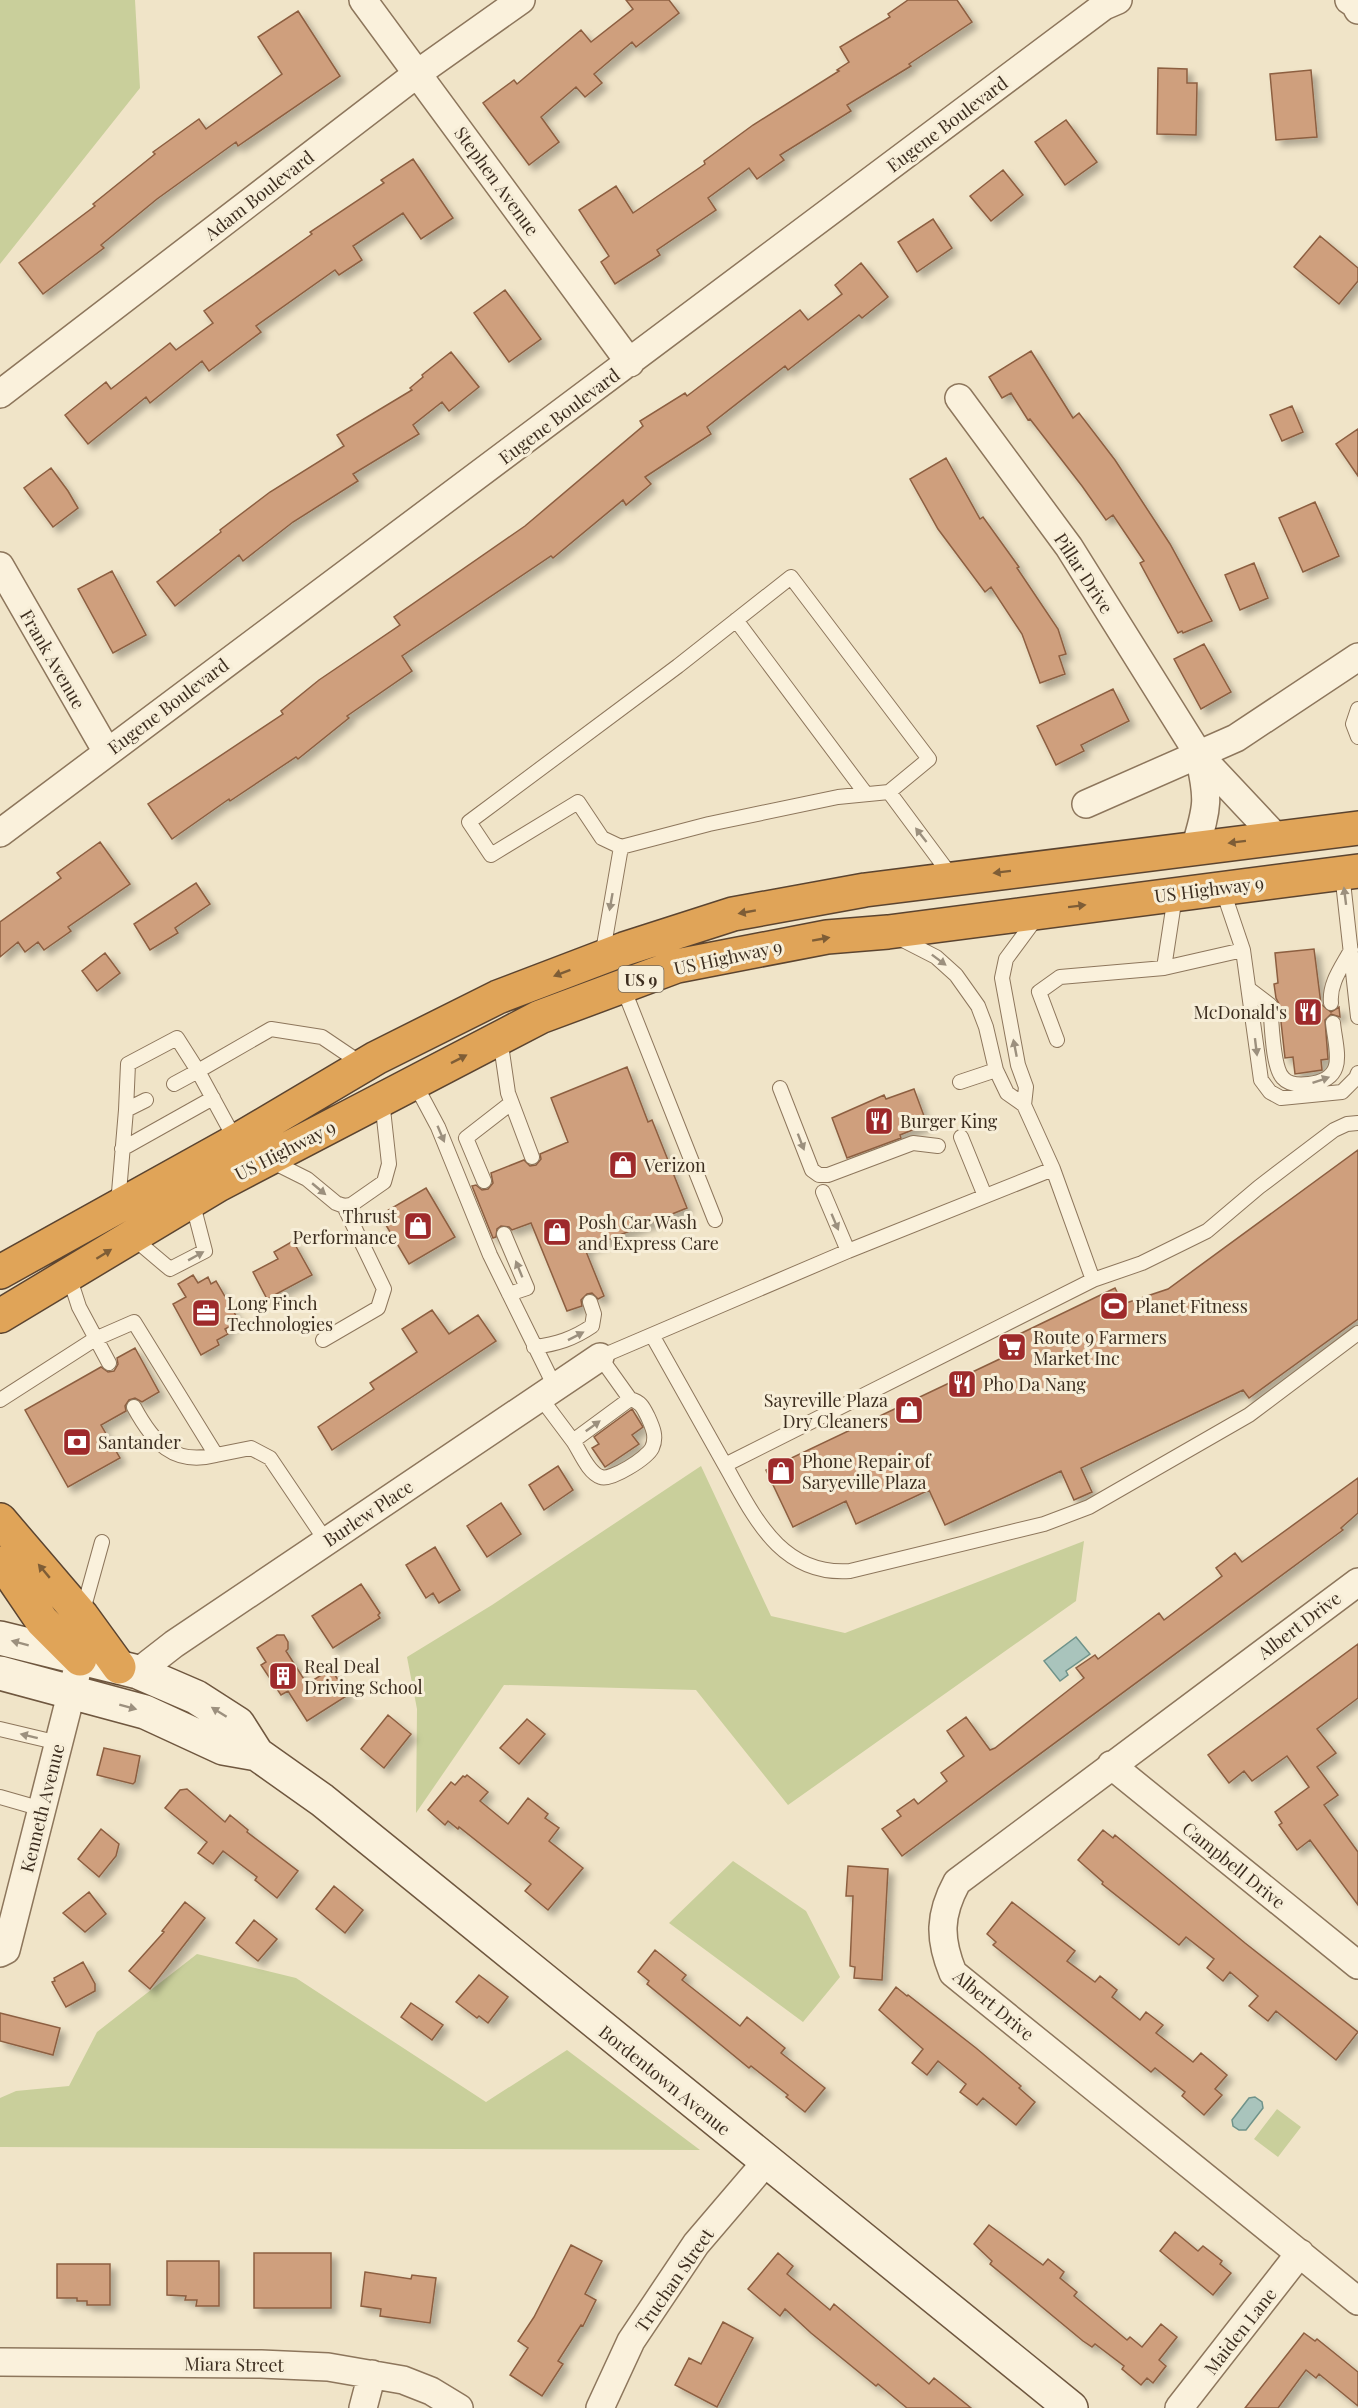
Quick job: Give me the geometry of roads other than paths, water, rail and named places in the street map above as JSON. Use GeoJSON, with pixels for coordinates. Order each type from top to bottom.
{"type":"FeatureCollection","features":[{"type":"Feature","properties":{"kind":"highway","name":"US Highway 9"},"geometry":{"type":"LineString","coordinates":[[5,1265],[117,1207],[364,1066],[498,998],[602,957],[733,914],[865,890],[1358,828]]}},
{"type":"Feature","properties":{"kind":"highway","name":"US Highway 9"},"geometry":{"type":"LineString","coordinates":[[0,1316],[192,1201],[414,1082],[540,1017],[677,966],[827,938],[1350,872]]}},
{"type":"Feature","properties":{"kind":"highway"},"geometry":{"type":"LineString","coordinates":[[0,1520],[129,1670]]}},
{"type":"Feature","properties":{"kind":"highway"},"geometry":{"type":"LineString","coordinates":[[0,1535],[3,1576],[42,1621],[80,1659]]}},
{"type":"Feature","properties":{"kind":"street","name":"Stephen Avenue"},"geometry":{"type":"LineString","coordinates":[[363,0],[630,363]]}},
{"type":"Feature","properties":{"kind":"street","name":"Adam Boulevard"},"geometry":{"type":"LineString","coordinates":[[0,394],[418,73],[521,0]]}},
{"type":"Feature","properties":{"kind":"street","name":"Eugene Boulevard"},"geometry":{"type":"LineString","coordinates":[[0,833],[1104,6],[1118,0]]}},
{"type":"Feature","properties":{"kind":"street"},"geometry":{"type":"LineString","coordinates":[[1349,0],[1358,10]]}},
{"type":"Feature","properties":{"kind":"street","name":"Pillar Drive"},"geometry":{"type":"LineString","coordinates":[[959,398],[1069,547],[1199,755],[1276,837]]}},
{"type":"Feature","properties":{"kind":"street","name":"Frank Avenue"},"geometry":{"type":"LineString","coordinates":[[0,566],[107,752]]}},
{"type":"Feature","properties":{"kind":"street"},"geometry":{"type":"LineString","coordinates":[[1086,804],[1236,738],[1358,657]]}},
{"type":"Feature","properties":{"kind":"street","name":"Pillar Drive"},"geometry":{"type":"LineString","coordinates":[[1195,848],[1206,812],[1207,789],[1199,755]]}},
{"type":"Feature","properties":{"kind":"street","name":"Burlew Place"},"geometry":{"type":"LineString","coordinates":[[129,1670],[174,1644],[600,1357]]}},
{"type":"Feature","properties":{"kind":"street","name":"Albert Drive"},"geometry":{"type":"LineString","coordinates":[[1358,1582],[957,1882],[943,1913],[942,1928],[946,1958],[953,1973],[1358,2301]]}},
{"type":"Feature","properties":{"kind":"street","name":"Bordentown Avenue"},"geometry":{"type":"LineString","coordinates":[[0,1638],[129,1670],[196,1697],[238,1724],[257,1754],[322,1800],[1071,2408]]}},
{"type":"Feature","properties":{"kind":"street","name":"Kenneth Avenue"},"geometry":{"type":"LineString","coordinates":[[0,1953],[6,1950],[80,1659]]}},
{"type":"Feature","properties":{"kind":"street","name":"Bordentown Avenue"},"geometry":{"type":"LineString","coordinates":[[0,1673],[145,1712],[223,1748],[257,1754]]}},
{"type":"Feature","properties":{"kind":"street","name":"Campbell Drive"},"geometry":{"type":"LineString","coordinates":[[1111,1765],[1358,1965]]}},
{"type":"Feature","properties":{"kind":"street","name":"Truchan Street"},"geometry":{"type":"LineString","coordinates":[[600,2408],[631,2341],[696,2244],[766,2162]]}},
{"type":"Feature","properties":{"kind":"street","name":"Maiden Lane"},"geometry":{"type":"LineString","coordinates":[[1179,2408],[1300,2253]]}},
{"type":"Feature","properties":{"kind":"street","name":"Miara Street"},"geometry":{"type":"LineString","coordinates":[[0,2362],[261,2364],[328,2367],[403,2380],[431,2391],[459,2408]]}},
{"type":"Feature","properties":{"kind":"street"},"geometry":{"type":"LineString","coordinates":[[363,2408],[372,2374]]}},
{"type":"Feature","properties":{"kind":"lane"},"geometry":{"type":"LineString","coordinates":[[791,576],[930,759],[889,792],[838,797],[709,824],[621,846],[602,838],[578,802],[491,855],[469,822],[791,576]]}},
{"type":"Feature","properties":{"kind":"lane"},"geometry":{"type":"LineString","coordinates":[[736,620],[866,794]]}},
{"type":"Feature","properties":{"kind":"lane"},"geometry":{"type":"LineString","coordinates":[[1358,709],[1353,724],[1358,737]]}},
{"type":"Feature","properties":{"kind":"lane"},"geometry":{"type":"LineString","coordinates":[[889,792],[954,878]]}},
{"type":"Feature","properties":{"kind":"lane"},"geometry":{"type":"LineString","coordinates":[[602,957],[621,846]]}},
{"type":"Feature","properties":{"kind":"lane"},"geometry":{"type":"LineString","coordinates":[[1350,872],[1351,950],[1358,1017]]}},
{"type":"Feature","properties":{"kind":"lane"},"geometry":{"type":"LineString","coordinates":[[1222,888],[1243,950],[1261,1080],[1270,1092],[1281,1098],[1342,1092],[1358,1073]]}},
{"type":"Feature","properties":{"kind":"lane"},"geometry":{"type":"LineString","coordinates":[[1164,968],[1175,894]]}},
{"type":"Feature","properties":{"kind":"lane"},"geometry":{"type":"LineString","coordinates":[[1024,1105],[1026,1087],[1018,1065],[1002,978],[1006,960],[1042,910]]}},
{"type":"Feature","properties":{"kind":"lane"},"geometry":{"type":"LineString","coordinates":[[888,932],[936,957],[956,975],[970,992],[986,1027],[996,1070],[1007,1093],[1024,1105],[1053,1169],[1093,1280]]}},
{"type":"Feature","properties":{"kind":"lane"},"geometry":{"type":"LineString","coordinates":[[1057,1040],[1039,992],[1060,977],[1164,968],[1243,950]]}},
{"type":"Feature","properties":{"kind":"lane"},"geometry":{"type":"LineString","coordinates":[[1331,1003],[1330,993],[1334,981],[1351,950]]}},
{"type":"Feature","properties":{"kind":"lane"},"geometry":{"type":"LineString","coordinates":[[622,985],[715,1220]]}},
{"type":"Feature","properties":{"kind":"lane"},"geometry":{"type":"LineString","coordinates":[[1249,988],[1270,1005],[1277,1063],[1282,1078],[1294,1084],[1321,1082],[1330,1078],[1338,1066],[1333,1023]]}},
{"type":"Feature","properties":{"kind":"lane"},"geometry":{"type":"LineString","coordinates":[[174,1084],[271,1029],[322,1037],[364,1066]]}},
{"type":"Feature","properties":{"kind":"lane"},"geometry":{"type":"LineString","coordinates":[[117,1207],[128,1064],[177,1038],[198,1071],[236,1141]]}},
{"type":"Feature","properties":{"kind":"lane"},"geometry":{"type":"LineString","coordinates":[[500,1038],[508,1093],[532,1157]]}},
{"type":"Feature","properties":{"kind":"lane"},"geometry":{"type":"LineString","coordinates":[[960,1082],[996,1070]]}},
{"type":"Feature","properties":{"kind":"lane"},"geometry":{"type":"LineString","coordinates":[[414,1082],[438,1127],[490,1255],[534,1347],[547,1392],[573,1441],[594,1472],[601,1477],[609,1478],[646,1456],[653,1447],[655,1432],[643,1407],[638,1401],[630,1400],[573,1441]]}},
{"type":"Feature","properties":{"kind":"lane"},"geometry":{"type":"LineString","coordinates":[[780,1088],[812,1170],[819,1175],[828,1175],[913,1143],[938,1146]]}},
{"type":"Feature","properties":{"kind":"lane"},"geometry":{"type":"LineString","coordinates":[[122,1149],[213,1098]]}},
{"type":"Feature","properties":{"kind":"lane"},"geometry":{"type":"LineString","coordinates":[[126,1110],[146,1100]]}},
{"type":"Feature","properties":{"kind":"lane"},"geometry":{"type":"LineString","coordinates":[[269,1160],[307,1179],[336,1203],[344,1206],[351,1205],[384,1182],[389,1164],[382,1100]]}},
{"type":"Feature","properties":{"kind":"lane"},"geometry":{"type":"LineString","coordinates":[[484,1181],[466,1138],[511,1103]]}},
{"type":"Feature","properties":{"kind":"lane"},"geometry":{"type":"LineString","coordinates":[[724,1465],[1093,1280],[1142,1263],[1207,1232],[1259,1187],[1334,1130],[1347,1124],[1358,1123]]}},
{"type":"Feature","properties":{"kind":"lane"},"geometry":{"type":"LineString","coordinates":[[961,1137],[985,1196]]}},
{"type":"Feature","properties":{"kind":"lane"},"geometry":{"type":"LineString","coordinates":[[630,1400],[600,1357],[848,1251],[1053,1169]]}},
{"type":"Feature","properties":{"kind":"lane"},"geometry":{"type":"LineString","coordinates":[[823,1192],[848,1251]]}},
{"type":"Feature","properties":{"kind":"lane"},"geometry":{"type":"LineString","coordinates":[[132,1237],[170,1269],[205,1251],[192,1201]]}},
{"type":"Feature","properties":{"kind":"lane"},"geometry":{"type":"LineString","coordinates":[[323,1340],[378,1308],[384,1289],[344,1206]]}},
{"type":"Feature","properties":{"kind":"lane"},"geometry":{"type":"LineString","coordinates":[[504,1234],[527,1288],[509,1294]]}},
{"type":"Feature","properties":{"kind":"lane"},"geometry":{"type":"LineString","coordinates":[[69,1275],[79,1307],[109,1363]]}},
{"type":"Feature","properties":{"kind":"lane"},"geometry":{"type":"LineString","coordinates":[[534,1347],[558,1343],[575,1337],[592,1326],[594,1314],[590,1302]]}},
{"type":"Feature","properties":{"kind":"lane"},"geometry":{"type":"LineString","coordinates":[[0,1400],[95,1339],[134,1322],[216,1455]]}},
{"type":"Feature","properties":{"kind":"lane"},"geometry":{"type":"LineString","coordinates":[[652,1335],[762,1530],[781,1549],[812,1567],[836,1572],[850,1571],[1044,1524],[1089,1507],[1248,1414],[1358,1333]]}},
{"type":"Feature","properties":{"kind":"lane"},"geometry":{"type":"LineString","coordinates":[[134,1407],[144,1424],[162,1445],[183,1458],[200,1459],[251,1448],[270,1458],[326,1541]]}},
{"type":"Feature","properties":{"kind":"lane"},"geometry":{"type":"LineString","coordinates":[[82,1616],[102,1542]]}},
{"type":"Feature","properties":{"kind":"lane"},"geometry":{"type":"LineString","coordinates":[[0,1728],[59,1743]]}},
{"type":"Feature","properties":{"kind":"lane"},"geometry":{"type":"LineString","coordinates":[[0,1797],[42,1809]]}},
{"type":"Feature","properties":{"kind":"water"},"geometry":{"type":"Polygon","coordinates":[[[1076,1637],[1090,1654],[1066,1671],[1068,1675],[1060,1681],[1044,1661],[1076,1637]]]}},
{"type":"Feature","properties":{"kind":"water"},"geometry":{"type":"Polygon","coordinates":[[[1255,2097],[1262,2102],[1263,2108],[1246,2130],[1239,2130],[1233,2126],[1232,2120],[1249,2098],[1255,2097]]]}},
{"type":"Feature","properties":{"kind":"place","name":"McDonald's"},"geometry":{"type":"Point","coordinates":[1308,1012]}},
{"type":"Feature","properties":{"kind":"place","name":"Burger King"},"geometry":{"type":"Point","coordinates":[879,1121]}},
{"type":"Feature","properties":{"kind":"place","name":"Verizon"},"geometry":{"type":"Point","coordinates":[623,1165]}},
{"type":"Feature","properties":{"kind":"place","name":"Thrust Performance"},"geometry":{"type":"Point","coordinates":[418,1226]}},
{"type":"Feature","properties":{"kind":"place","name":"Posh Car Wash and Express Care"},"geometry":{"type":"Point","coordinates":[557,1232]}},
{"type":"Feature","properties":{"kind":"place","name":"Planet Fitness"},"geometry":{"type":"Point","coordinates":[1114,1306]}},
{"type":"Feature","properties":{"kind":"place","name":"Long Finch Technologies"},"geometry":{"type":"Point","coordinates":[206,1313]}},
{"type":"Feature","properties":{"kind":"place","name":"Route 9 Farmers Market Inc"},"geometry":{"type":"Point","coordinates":[1012,1347]}},
{"type":"Feature","properties":{"kind":"place","name":"Pho Da Nang"},"geometry":{"type":"Point","coordinates":[962,1384]}},
{"type":"Feature","properties":{"kind":"place","name":"Sayreville Plaza Dry Cleaners"},"geometry":{"type":"Point","coordinates":[909,1410]}},
{"type":"Feature","properties":{"kind":"place","name":"Santander"},"geometry":{"type":"Point","coordinates":[77,1442]}},
{"type":"Feature","properties":{"kind":"place","name":"Phone Repair of Saryeville Plaza"},"geometry":{"type":"Point","coordinates":[781,1471]}},
{"type":"Feature","properties":{"kind":"place","name":"Real Deal Driving School"},"geometry":{"type":"Point","coordinates":[283,1676]}}]}
